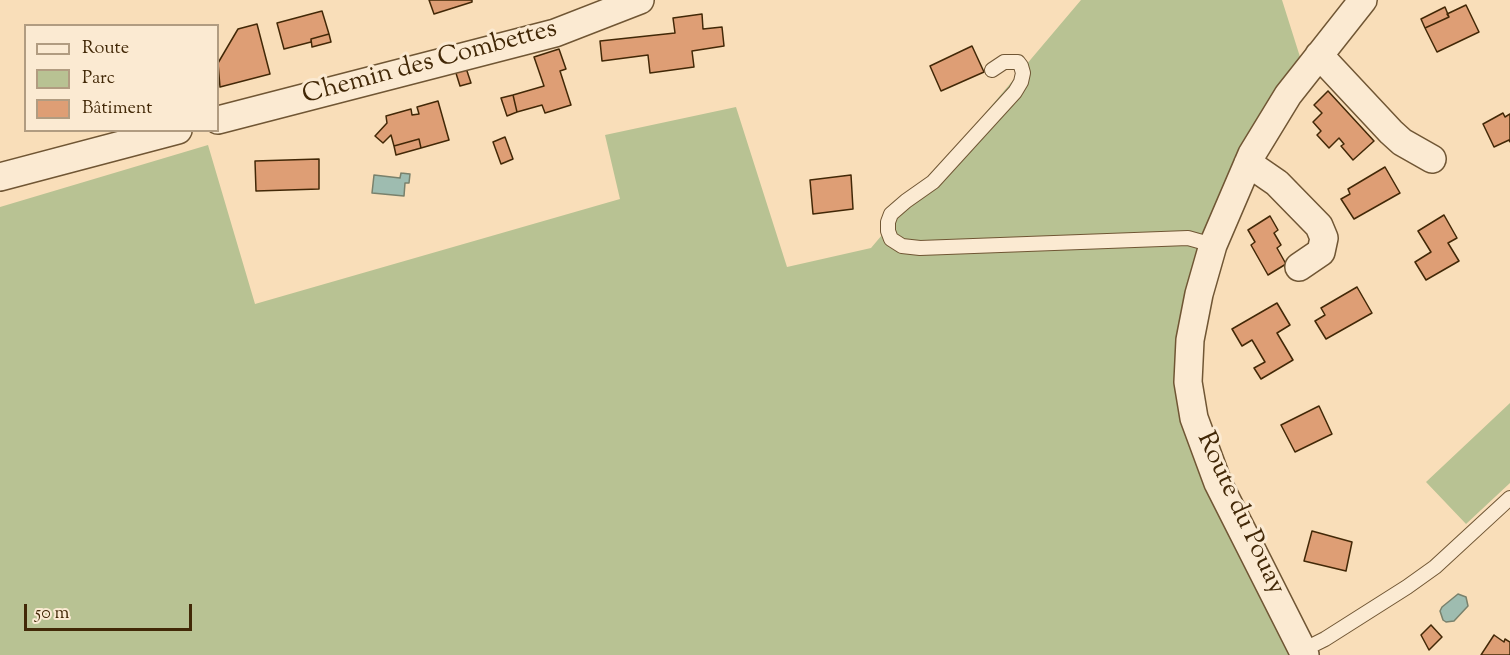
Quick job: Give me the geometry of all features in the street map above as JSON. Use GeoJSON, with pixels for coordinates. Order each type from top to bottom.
{"type":"FeatureCollection","features":[{"type":"Feature","properties":{"kind":"street","name":"Chemin des Combettes"},"geometry":{"type":"LineString","coordinates":[[219,120],[555,33],[640,0]]}},
{"type":"Feature","properties":{"kind":"street","name":"Route du Pouay"},"geometry":{"type":"LineString","coordinates":[[1304,652],[1218,483],[1194,418],[1188,382],[1190,340],[1199,294],[1213,245],[1248,163],[1288,95],[1363,0]]}},
{"type":"Feature","properties":{"kind":"street"},"geometry":{"type":"LineString","coordinates":[[1319,55],[1391,132],[1402,142],[1432,159]]}},
{"type":"Feature","properties":{"kind":"street"},"geometry":{"type":"LineString","coordinates":[[0,177],[170,132]]}},
{"type":"Feature","properties":{"kind":"street"},"geometry":{"type":"LineString","coordinates":[[1248,163],[1277,183],[1319,226],[1324,238],[1321,252],[1299,267]]}},
{"type":"Feature","properties":{"kind":"lane"},"geometry":{"type":"LineString","coordinates":[[992,70],[1004,62],[1017,62],[1022,66],[1021,82],[1015,92],[933,182],[891,214],[888,231],[891,239],[902,246],[920,248],[1188,238],[1213,245]]}},
{"type":"Feature","properties":{"kind":"lane"},"geometry":{"type":"LineString","coordinates":[[1304,652],[1435,567],[1510,498]]}},
{"type":"Feature","properties":{"kind":"green space"},"geometry":{"type":"Polygon","coordinates":[[[1081,0],[1282,0],[1301,60],[1250,144],[1179,376],[1294,655],[0,655],[0,207],[208,145],[255,304],[620,199],[605,135],[736,107],[787,267],[871,248],[1081,0]]]}},
{"type":"Feature","properties":{"kind":"green space"},"geometry":{"type":"Polygon","coordinates":[[[1510,403],[1510,483],[1466,524],[1426,482],[1510,403]]]}},
{"type":"Feature","properties":{"kind":"shaded area"},"geometry":{"type":"Polygon","coordinates":[[[401,173],[410,174],[409,183],[405,183],[404,196],[372,193],[374,175],[400,178],[401,173]]]}},
{"type":"Feature","properties":{"kind":"shaded area"},"geometry":{"type":"Polygon","coordinates":[[[1458,594],[1466,597],[1468,606],[1454,621],[1446,622],[1440,611],[1458,594]]]}},
{"type":"Feature","properties":{"kind":"building"},"geometry":{"type":"Polygon","coordinates":[[[429,0],[472,0],[472,2],[434,14],[429,0]]]}},
{"type":"Feature","properties":{"kind":"building"},"geometry":{"type":"Polygon","coordinates":[[[1466,5],[1479,32],[1437,52],[1425,28],[1449,17],[1447,14],[1466,5]]]}},
{"type":"Feature","properties":{"kind":"building"},"geometry":{"type":"Polygon","coordinates":[[[1445,7],[1449,17],[1425,28],[1421,19],[1445,7]]]}},
{"type":"Feature","properties":{"kind":"building"},"geometry":{"type":"Polygon","coordinates":[[[322,11],[329,34],[311,39],[311,42],[284,49],[277,23],[322,11]]]}},
{"type":"Feature","properties":{"kind":"building"},"geometry":{"type":"Polygon","coordinates":[[[702,14],[703,29],[722,27],[724,46],[692,51],[694,67],[650,73],[648,55],[602,61],[600,41],[675,33],[673,18],[702,14]]]}},
{"type":"Feature","properties":{"kind":"building"},"geometry":{"type":"Polygon","coordinates":[[[257,24],[270,74],[220,87],[219,61],[238,29],[257,24]]]}},
{"type":"Feature","properties":{"kind":"building"},"geometry":{"type":"Polygon","coordinates":[[[329,34],[331,42],[312,47],[311,39],[329,34]]]}},
{"type":"Feature","properties":{"kind":"building"},"geometry":{"type":"Polygon","coordinates":[[[972,46],[984,72],[941,91],[930,66],[972,46]]]}},
{"type":"Feature","properties":{"kind":"building"},"geometry":{"type":"Polygon","coordinates":[[[559,49],[566,69],[560,71],[571,105],[545,113],[542,105],[517,112],[513,95],[544,86],[534,57],[559,49]]]}},
{"type":"Feature","properties":{"kind":"building"},"geometry":{"type":"Polygon","coordinates":[[[463,68],[467,71],[471,83],[460,86],[455,70],[463,68]]]}},
{"type":"Feature","properties":{"kind":"building"},"geometry":{"type":"Polygon","coordinates":[[[1328,91],[1374,141],[1353,160],[1341,146],[1344,144],[1339,138],[1329,148],[1317,135],[1321,131],[1313,122],[1322,113],[1314,105],[1328,91]]]}},
{"type":"Feature","properties":{"kind":"building"},"geometry":{"type":"Polygon","coordinates":[[[513,95],[517,112],[507,116],[501,98],[513,95]]]}},
{"type":"Feature","properties":{"kind":"building"},"geometry":{"type":"Polygon","coordinates":[[[438,101],[449,140],[421,148],[419,139],[394,146],[391,135],[383,143],[375,136],[387,123],[386,116],[411,109],[412,115],[419,114],[417,107],[438,101]]]}},
{"type":"Feature","properties":{"kind":"building"},"geometry":{"type":"Polygon","coordinates":[[[1503,113],[1505,117],[1510,114],[1510,142],[1509,140],[1494,147],[1483,124],[1503,113]]]}},
{"type":"Feature","properties":{"kind":"building"},"geometry":{"type":"Polygon","coordinates":[[[505,137],[513,159],[501,164],[493,142],[505,137]]]}},
{"type":"Feature","properties":{"kind":"building"},"geometry":{"type":"Polygon","coordinates":[[[419,139],[421,148],[396,155],[394,146],[419,139]]]}},
{"type":"Feature","properties":{"kind":"building"},"geometry":{"type":"Polygon","coordinates":[[[319,159],[319,189],[256,191],[255,161],[319,159]]]}},
{"type":"Feature","properties":{"kind":"building"},"geometry":{"type":"Polygon","coordinates":[[[1385,167],[1400,193],[1354,219],[1341,199],[1350,194],[1348,189],[1385,167]]]}},
{"type":"Feature","properties":{"kind":"building"},"geometry":{"type":"Polygon","coordinates":[[[851,175],[853,209],[813,214],[810,180],[851,175]]]}},
{"type":"Feature","properties":{"kind":"building"},"geometry":{"type":"Polygon","coordinates":[[[1444,215],[1457,238],[1448,243],[1459,261],[1426,280],[1415,262],[1431,252],[1418,231],[1444,215]]]}},
{"type":"Feature","properties":{"kind":"building"},"geometry":{"type":"Polygon","coordinates":[[[1270,216],[1278,230],[1274,233],[1281,245],[1277,248],[1286,264],[1268,275],[1251,245],[1255,242],[1248,230],[1270,216]]]}},
{"type":"Feature","properties":{"kind":"building"},"geometry":{"type":"Polygon","coordinates":[[[1357,287],[1372,313],[1326,339],[1315,321],[1325,315],[1321,308],[1357,287]]]}},
{"type":"Feature","properties":{"kind":"building"},"geometry":{"type":"Polygon","coordinates":[[[1277,303],[1290,325],[1277,333],[1293,360],[1261,379],[1254,368],[1265,362],[1252,340],[1242,346],[1232,329],[1277,303]]]}},
{"type":"Feature","properties":{"kind":"building"},"geometry":{"type":"Polygon","coordinates":[[[1319,406],[1332,434],[1295,452],[1281,425],[1319,406]]]}},
{"type":"Feature","properties":{"kind":"building"},"geometry":{"type":"Polygon","coordinates":[[[1312,531],[1352,542],[1346,571],[1304,561],[1312,531]]]}},
{"type":"Feature","properties":{"kind":"building"},"geometry":{"type":"Polygon","coordinates":[[[1431,625],[1442,637],[1429,650],[1421,635],[1431,625]]]}},
{"type":"Feature","properties":{"kind":"building"},"geometry":{"type":"Polygon","coordinates":[[[1494,635],[1504,642],[1505,639],[1510,642],[1510,655],[1481,655],[1494,635]]]}}]}
